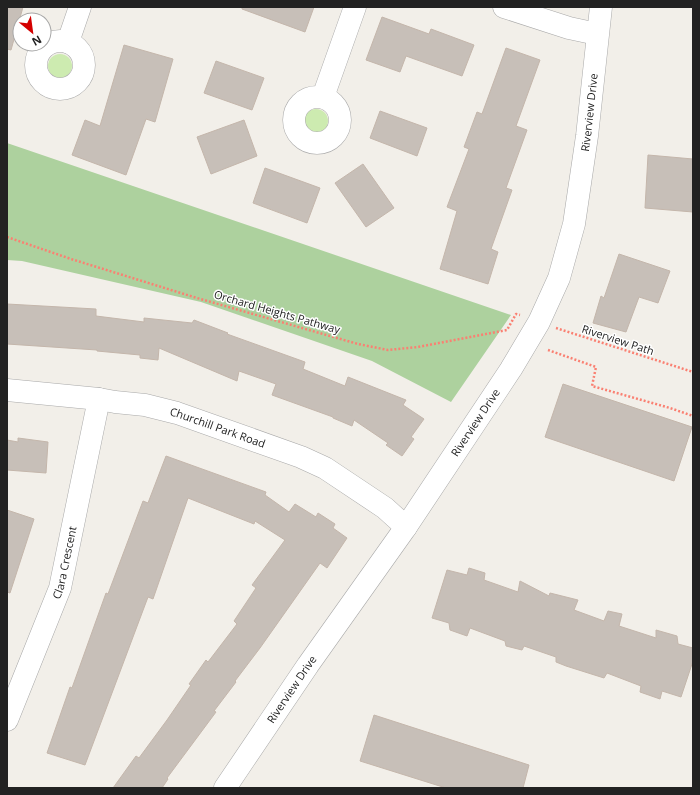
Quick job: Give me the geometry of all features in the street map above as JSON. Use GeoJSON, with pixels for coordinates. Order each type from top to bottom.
{"type":"FeatureCollection","features":[{"type":"Feature","properties":{"kind":"street"},"geometry":{"type":"LineString","coordinates":[[68,42],[80,7]]}},
{"type":"Feature","properties":{"kind":"street"},"geometry":{"type":"LineString","coordinates":[[323,97],[355,7]]}},
{"type":"Feature","properties":{"kind":"street"},"geometry":{"type":"LineString","coordinates":[[504,7],[569,28],[597,34]]}},
{"type":"Feature","properties":{"kind":"street","name":"Riverview Drive"},"geometry":{"type":"LineString","coordinates":[[225,788],[308,665],[406,526],[511,369],[539,322],[559,278],[574,224],[587,136],[601,7]]}},
{"type":"Feature","properties":{"kind":"street","name":"Churchill Park Road"},"geometry":{"type":"LineString","coordinates":[[7,390],[145,405],[177,413],[301,457],[324,468],[385,508],[406,526]]}},
{"type":"Feature","properties":{"kind":"street","name":"Clara Crescent"},"geometry":{"type":"LineString","coordinates":[[7,720],[60,588],[99,399]]}},
{"type":"Feature","properties":{"kind":"path","name":"Orchard Heights Pathway"},"geometry":{"type":"LineString","coordinates":[[7,237],[71,259],[197,298],[358,344],[388,350],[418,347],[507,330],[516,314],[539,322]]}},
{"type":"Feature","properties":{"kind":"path","name":"Riverview Path"},"geometry":{"type":"LineString","coordinates":[[539,322],[693,372]]}},
{"type":"Feature","properties":{"kind":"path"},"geometry":{"type":"LineString","coordinates":[[548,350],[596,367],[592,386],[693,416]]}},
{"type":"Feature","properties":{"kind":"green space"},"geometry":{"type":"Polygon","coordinates":[[[60,54],[69,57],[72,66],[69,75],[60,78],[51,75],[48,66],[51,57],[60,54]]]}},
{"type":"Feature","properties":{"kind":"green space"},"geometry":{"type":"Polygon","coordinates":[[[316,109],[325,112],[328,121],[325,130],[316,133],[307,130],[304,121],[307,112],[316,109]]]}},
{"type":"Feature","properties":{"kind":"green space"},"geometry":{"type":"Polygon","coordinates":[[[7,143],[511,315],[451,402],[372,361],[201,302],[22,261],[7,260],[7,143]]]}},
{"type":"Feature","properties":{"kind":"building"},"geometry":{"type":"Polygon","coordinates":[[[7,7],[23,7],[22,12],[12,12],[12,46],[11,50],[7,49],[7,7]]]}},
{"type":"Feature","properties":{"kind":"building"},"geometry":{"type":"Polygon","coordinates":[[[242,7],[314,7],[305,32],[242,9],[242,7]]]}},
{"type":"Feature","properties":{"kind":"building"},"geometry":{"type":"Polygon","coordinates":[[[382,17],[429,34],[431,29],[474,45],[462,76],[406,56],[400,72],[366,60],[382,17]]]}},
{"type":"Feature","properties":{"kind":"building"},"geometry":{"type":"Polygon","coordinates":[[[124,45],[173,59],[155,122],[146,119],[126,175],[72,155],[85,120],[100,126],[124,45]]]}},
{"type":"Feature","properties":{"kind":"building"},"geometry":{"type":"Polygon","coordinates":[[[506,48],[540,60],[516,126],[527,130],[506,188],[512,190],[491,249],[498,252],[488,284],[440,269],[457,211],[447,207],[469,149],[464,147],[477,112],[482,114],[506,48]]]}},
{"type":"Feature","properties":{"kind":"building"},"geometry":{"type":"Polygon","coordinates":[[[216,61],[264,78],[252,110],[204,93],[216,61]]]}},
{"type":"Feature","properties":{"kind":"building"},"geometry":{"type":"Polygon","coordinates":[[[380,111],[427,128],[417,156],[370,138],[380,111]]]}},
{"type":"Feature","properties":{"kind":"building"},"geometry":{"type":"Polygon","coordinates":[[[244,120],[257,156],[211,174],[197,137],[244,120]]]}},
{"type":"Feature","properties":{"kind":"building"},"geometry":{"type":"Polygon","coordinates":[[[648,155],[693,159],[693,212],[645,208],[648,155]]]}},
{"type":"Feature","properties":{"kind":"building"},"geometry":{"type":"Polygon","coordinates":[[[363,164],[394,208],[366,227],[335,183],[363,164]]]}},
{"type":"Feature","properties":{"kind":"building"},"geometry":{"type":"Polygon","coordinates":[[[265,168],[320,188],[307,223],[253,203],[265,168]]]}},
{"type":"Feature","properties":{"kind":"building"},"geometry":{"type":"Polygon","coordinates":[[[619,254],[670,271],[658,303],[639,297],[626,332],[593,323],[601,296],[604,298],[619,254]]]}},
{"type":"Feature","properties":{"kind":"building"},"geometry":{"type":"Polygon","coordinates":[[[7,304],[96,309],[96,316],[144,322],[144,318],[192,323],[194,320],[228,333],[227,334],[305,362],[303,369],[345,386],[348,377],[406,400],[403,405],[424,419],[411,437],[414,439],[402,456],[386,445],[388,443],[354,420],[352,426],[333,417],[272,395],[276,384],[239,371],[237,381],[159,348],[158,360],[140,358],[140,355],[97,350],[7,344],[7,304]]]}},
{"type":"Feature","properties":{"kind":"building"},"geometry":{"type":"Polygon","coordinates":[[[563,384],[692,427],[674,481],[545,437],[563,384]]]}},
{"type":"Feature","properties":{"kind":"building"},"geometry":{"type":"Polygon","coordinates":[[[18,438],[48,442],[46,473],[7,470],[7,440],[18,442],[18,438]]]}},
{"type":"Feature","properties":{"kind":"building"},"geometry":{"type":"Polygon","coordinates":[[[166,456],[266,492],[265,495],[289,512],[295,504],[316,517],[318,513],[335,524],[333,528],[347,538],[327,568],[320,563],[235,681],[236,682],[214,711],[216,712],[167,778],[168,779],[162,788],[113,788],[136,756],[139,758],[167,720],[206,660],[208,662],[237,624],[234,621],[256,588],[252,585],[285,540],[255,521],[254,524],[188,498],[153,599],[148,597],[85,765],[47,753],[70,687],[72,688],[106,593],[108,594],[143,501],[148,503],[166,456]]]}},
{"type":"Feature","properties":{"kind":"building"},"geometry":{"type":"Polygon","coordinates":[[[7,510],[34,519],[10,593],[7,592],[7,510]]]}},
{"type":"Feature","properties":{"kind":"building"},"geometry":{"type":"Polygon","coordinates":[[[469,568],[485,573],[484,580],[518,592],[520,581],[549,596],[550,593],[578,600],[574,610],[604,621],[608,611],[622,614],[619,626],[656,638],[656,630],[677,636],[678,644],[693,648],[693,661],[681,697],[662,691],[660,699],[640,692],[641,686],[607,673],[604,678],[566,666],[556,662],[556,657],[524,646],[522,650],[506,646],[505,641],[470,628],[467,636],[450,630],[449,623],[432,618],[447,570],[467,575],[469,568]]]}},
{"type":"Feature","properties":{"kind":"building"},"geometry":{"type":"Polygon","coordinates":[[[374,715],[529,765],[523,788],[446,788],[360,761],[374,715]]]}}]}
